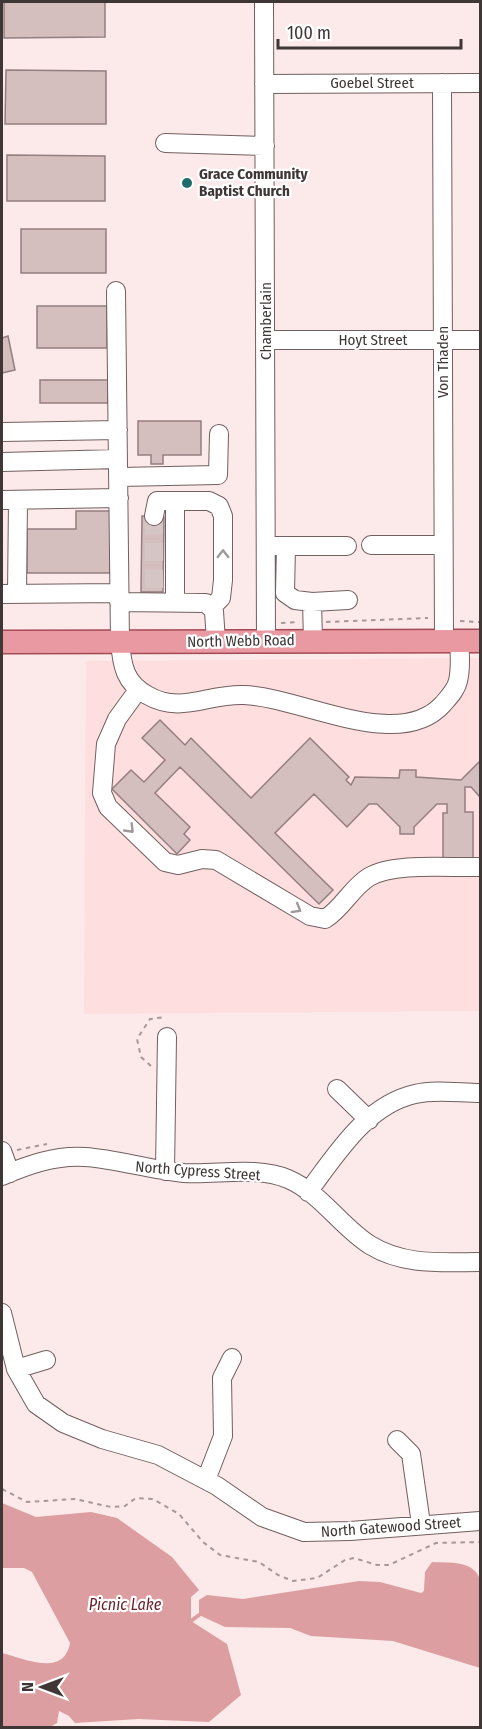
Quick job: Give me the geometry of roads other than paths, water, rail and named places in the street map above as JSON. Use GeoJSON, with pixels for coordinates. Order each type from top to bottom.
{"type":"FeatureCollection","features":[{"type":"Feature","properties":{"kind":"main road","name":"North Webb Road"},"geometry":{"type":"LineString","coordinates":[[2,642],[216,642],[272,632],[313,628],[459,635]]}},
{"type":"Feature","properties":{"kind":"street","name":"Chamberlain"},"geometry":{"type":"LineString","coordinates":[[264,2],[266,340],[277,546],[272,632]]}},
{"type":"Feature","properties":{"kind":"street","name":"Goebel Street"},"geometry":{"type":"LineString","coordinates":[[264,84],[480,82]]}},
{"type":"Feature","properties":{"kind":"street","name":"Von Thaden"},"geometry":{"type":"LineString","coordinates":[[138,690],[171,704],[200,703],[226,695],[244,694],[296,703],[365,721],[394,725],[409,723],[432,715],[454,690],[460,672],[459,635],[442,545],[442,83]]}},
{"type":"Feature","properties":{"kind":"street"},"geometry":{"type":"LineString","coordinates":[[165,143],[265,147]]}},
{"type":"Feature","properties":{"kind":"street"},"geometry":{"type":"LineString","coordinates":[[116,291],[120,642],[125,672],[130,683],[138,690],[117,719],[106,744],[102,793],[108,807],[165,862],[178,865],[202,859],[216,860],[310,916],[325,919],[338,911],[350,894],[368,877],[386,869],[480,867]]}},
{"type":"Feature","properties":{"kind":"street","name":"Hoyt Street"},"geometry":{"type":"LineString","coordinates":[[266,340],[480,340]]}},
{"type":"Feature","properties":{"kind":"street"},"geometry":{"type":"LineString","coordinates":[[2,432],[118,430]]}},
{"type":"Feature","properties":{"kind":"street"},"geometry":{"type":"LineString","coordinates":[[2,462],[218,475],[219,434]]}},
{"type":"Feature","properties":{"kind":"street"},"geometry":{"type":"LineString","coordinates":[[119,498],[10,500],[10,594],[154,597],[175,602],[206,603],[214,611],[216,642]]}},
{"type":"Feature","properties":{"kind":"street"},"geometry":{"type":"LineString","coordinates":[[154,516],[157,501],[209,501],[219,506],[223,516],[223,580],[221,598],[211,608]]}},
{"type":"Feature","properties":{"kind":"street"},"geometry":{"type":"LineString","coordinates":[[175,510],[175,602]]}},
{"type":"Feature","properties":{"kind":"street"},"geometry":{"type":"LineString","coordinates":[[371,545],[442,545]]}},
{"type":"Feature","properties":{"kind":"street"},"geometry":{"type":"LineString","coordinates":[[347,546],[277,546],[285,593],[295,600],[312,602],[348,600]]}},
{"type":"Feature","properties":{"kind":"street"},"geometry":{"type":"LineString","coordinates":[[312,602],[313,628]]}},
{"type":"Feature","properties":{"kind":"street"},"geometry":{"type":"LineString","coordinates":[[165,1171],[167,1037]]}},
{"type":"Feature","properties":{"kind":"street"},"geometry":{"type":"LineString","coordinates":[[338,1089],[369,1120]]}},
{"type":"Feature","properties":{"kind":"street"},"geometry":{"type":"LineString","coordinates":[[308,1192],[351,1135],[395,1100],[418,1093],[480,1093]]}},
{"type":"Feature","properties":{"kind":"street"},"geometry":{"type":"LineString","coordinates":[[2,1151],[6,1175]]}},
{"type":"Feature","properties":{"kind":"street","name":"North Cypress Street"},"geometry":{"type":"LineString","coordinates":[[6,1175],[36,1162],[85,1157],[165,1171],[244,1172],[288,1179],[308,1192],[369,1244],[395,1258],[418,1262],[480,1262]]}},
{"type":"Feature","properties":{"kind":"street","name":"North Gatewood Street"},"geometry":{"type":"LineString","coordinates":[[2,1313],[16,1369],[36,1404],[63,1423],[102,1439],[158,1455],[206,1480],[262,1517],[303,1532],[350,1532],[421,1524],[480,1521]]}},
{"type":"Feature","properties":{"kind":"street"},"geometry":{"type":"LineString","coordinates":[[206,1480],[223,1436],[222,1377],[232,1358]]}},
{"type":"Feature","properties":{"kind":"street"},"geometry":{"type":"LineString","coordinates":[[16,1369],[46,1360]]}},
{"type":"Feature","properties":{"kind":"street"},"geometry":{"type":"LineString","coordinates":[[397,1440],[411,1454],[421,1524]]}},
{"type":"Feature","properties":{"kind":"water","name":"Picnic Lake"},"geometry":{"type":"Polygon","coordinates":[[[2,1503],[36,1517],[91,1512],[117,1518],[172,1557],[199,1590],[191,1597],[191,1621],[227,1644],[241,1695],[209,1722],[138,1719],[75,1723],[69,1716],[59,1711],[57,1723],[50,1727],[2,1727],[2,1653],[31,1661],[51,1663],[60,1660],[66,1654],[70,1643],[32,1572],[24,1568],[2,1568],[2,1503]]]}},
{"type":"Feature","properties":{"kind":"water"},"geometry":{"type":"Polygon","coordinates":[[[432,1562],[460,1564],[472,1568],[480,1579],[480,1668],[393,1641],[311,1636],[290,1628],[225,1627],[199,1615],[199,1600],[207,1595],[243,1599],[359,1581],[380,1582],[421,1593],[424,1591],[425,1572],[432,1562]]]}},
{"type":"Feature","properties":{"kind":"waterway"},"geometry":{"type":"LineString","coordinates":[[191,1621],[199,1615]]}},
{"type":"Feature","properties":{"kind":"tunnel"},"geometry":{"type":"LineString","coordinates":[[154,516],[154,592]]}},
{"type":"Feature","properties":{"kind":"place","name":"Grace Community Baptist Church"},"geometry":{"type":"Point","coordinates":[187,183]}}]}
